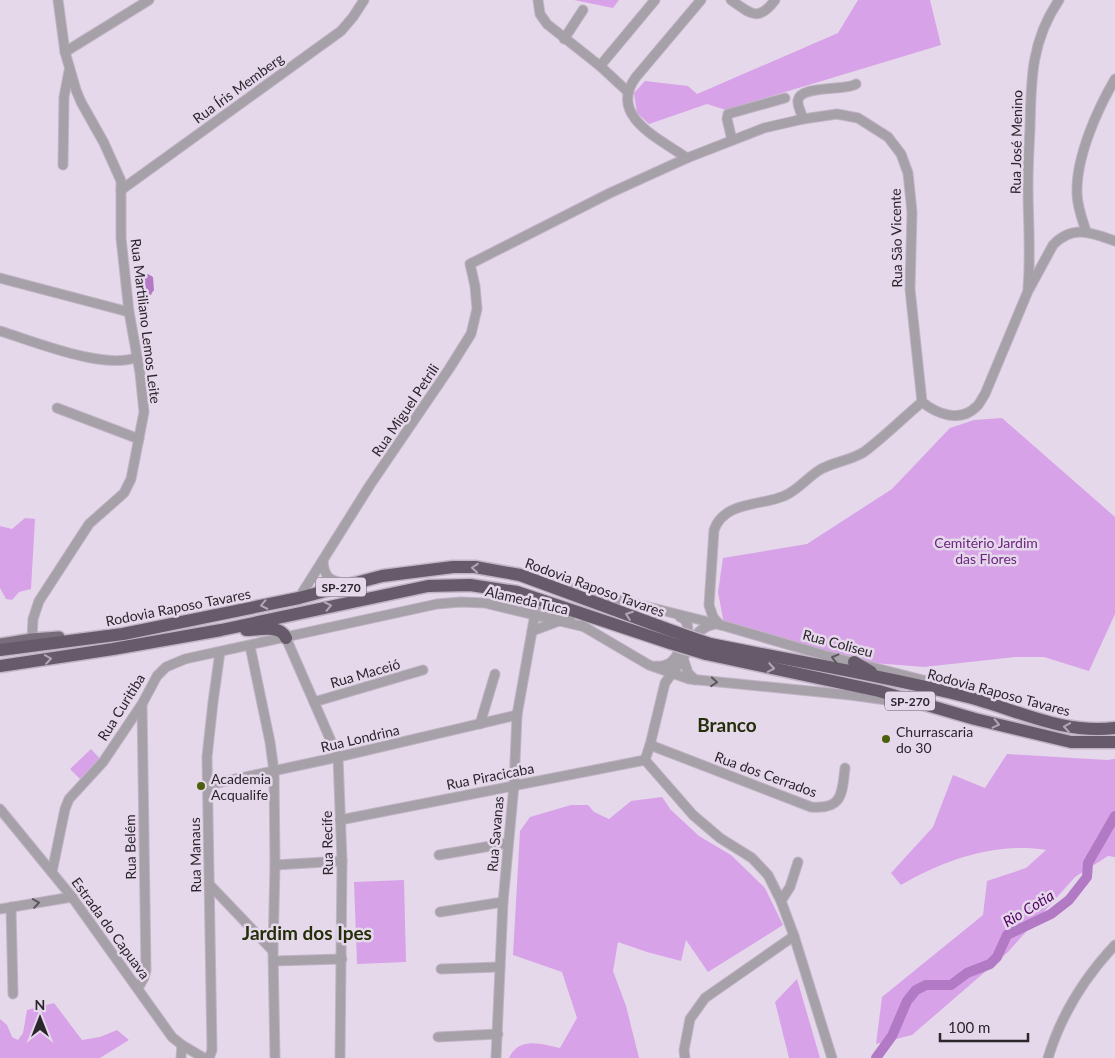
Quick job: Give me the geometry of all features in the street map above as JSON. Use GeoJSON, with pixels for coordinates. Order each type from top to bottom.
{"type":"FeatureCollection","features":[{"type":"Feature","properties":{"kind":"highway","name":"Rodovia Raposo Tavares"},"geometry":{"type":"LineString","coordinates":[[0,650],[123,634],[299,598],[382,576],[453,567],[475,567],[520,575],[672,638]]}},
{"type":"Feature","properties":{"kind":"highway","name":"Rodovia Raposo Tavares"},"geometry":{"type":"LineString","coordinates":[[0,666],[220,630],[428,586],[448,584],[494,587],[537,597],[708,649],[871,689],[930,707],[1071,742],[1115,742]]}},
{"type":"Feature","properties":{"kind":"highway"},"geometry":{"type":"LineString","coordinates":[[220,630],[278,630],[285,634],[286,638]]}},
{"type":"Feature","properties":{"kind":"highway","name":"Rodovia Raposo Tavares"},"geometry":{"type":"LineString","coordinates":[[708,649],[882,678],[966,696],[1057,725],[1084,730],[1115,728]]}},
{"type":"Feature","properties":{"kind":"highway"},"geometry":{"type":"LineString","coordinates":[[0,674],[26,662]]}},
{"type":"Feature","properties":{"kind":"highway"},"geometry":{"type":"LineString","coordinates":[[854,662],[882,678]]}},
{"type":"Feature","properties":{"kind":"main road"},"geometry":{"type":"LineString","coordinates":[[0,644],[32,639],[123,634]]}},
{"type":"Feature","properties":{"kind":"street","name":"Rua Martiliano Lemos Leite"},"geometry":{"type":"LineString","coordinates":[[32,639],[33,619],[39,601],[89,524],[124,493],[127,488],[131,478],[144,412],[129,312],[121,238],[121,181],[81,102],[69,69],[58,0]]}},
{"type":"Feature","properties":{"kind":"street"},"geometry":{"type":"LineString","coordinates":[[65,52],[148,0]]}},
{"type":"Feature","properties":{"kind":"street","name":"Rua Íris Memberg"},"geometry":{"type":"LineString","coordinates":[[121,190],[340,31],[364,0]]}},
{"type":"Feature","properties":{"kind":"street"},"geometry":{"type":"LineString","coordinates":[[538,0],[546,24],[600,66],[627,91]]}},
{"type":"Feature","properties":{"kind":"street"},"geometry":{"type":"LineString","coordinates":[[600,66],[655,0]]}},
{"type":"Feature","properties":{"kind":"street"},"geometry":{"type":"LineString","coordinates":[[687,158],[640,125],[632,116],[628,107],[627,91],[636,77],[701,0]]}},
{"type":"Feature","properties":{"kind":"street"},"geometry":{"type":"LineString","coordinates":[[730,0],[748,13],[755,14],[766,12],[775,0]]}},
{"type":"Feature","properties":{"kind":"street","name":"Rua José Menino"},"geometry":{"type":"LineString","coordinates":[[1028,291],[1030,269],[1028,185],[1031,75],[1042,29],[1059,0]]}},
{"type":"Feature","properties":{"kind":"street"},"geometry":{"type":"LineString","coordinates":[[564,39],[583,10]]}},
{"type":"Feature","properties":{"kind":"street","name":"Rua Martiliano Lemos Leite"},"geometry":{"type":"LineString","coordinates":[[63,165],[65,88],[69,69]]}},
{"type":"Feature","properties":{"kind":"street"},"geometry":{"type":"LineString","coordinates":[[1086,231],[1077,191],[1082,156],[1094,119],[1115,79]]}},
{"type":"Feature","properties":{"kind":"street"},"geometry":{"type":"LineString","coordinates":[[803,120],[798,104],[799,97],[803,94],[856,84]]}},
{"type":"Feature","properties":{"kind":"street"},"geometry":{"type":"LineString","coordinates":[[732,140],[727,119],[728,114],[785,98]]}},
{"type":"Feature","properties":{"kind":"street"},"geometry":{"type":"LineString","coordinates":[[64,110],[81,102]]}},
{"type":"Feature","properties":{"kind":"street","name":"Rua São Vicente"},"geometry":{"type":"LineString","coordinates":[[470,264],[610,193],[732,140],[764,128],[803,120],[838,114],[858,118],[888,137],[903,159],[908,173],[912,212],[910,289],[922,402]]}},
{"type":"Feature","properties":{"kind":"street"},"geometry":{"type":"LineString","coordinates":[[696,634],[708,626],[718,625],[708,607],[714,530],[717,522],[724,514],[736,508],[783,497],[795,490],[818,471],[857,455],[922,402],[931,409],[950,416],[962,416],[976,407],[985,394],[1028,291],[1053,245],[1058,239],[1086,231],[1115,240]]}},
{"type":"Feature","properties":{"kind":"street","name":"Rua Miguel Petrili"},"geometry":{"type":"LineString","coordinates":[[299,598],[370,484],[449,369],[470,334],[477,309],[475,286],[470,264]]}},
{"type":"Feature","properties":{"kind":"street"},"geometry":{"type":"LineString","coordinates":[[0,278],[129,312]]}},
{"type":"Feature","properties":{"kind":"street"},"geometry":{"type":"LineString","coordinates":[[0,331],[96,360],[120,362],[137,358]]}},
{"type":"Feature","properties":{"kind":"street"},"geometry":{"type":"LineString","coordinates":[[57,408],[139,439]]}},
{"type":"Feature","properties":{"kind":"street"},"geometry":{"type":"LineString","coordinates":[[323,561],[323,571],[331,580],[337,583],[356,584]]}},
{"type":"Feature","properties":{"kind":"street","name":"Rua Coliseu"},"geometry":{"type":"LineString","coordinates":[[520,575],[932,682],[966,696]]}},
{"type":"Feature","properties":{"kind":"street","name":"Alameda Tuca"},"geometry":{"type":"LineString","coordinates":[[494,587],[526,599],[585,627],[649,665],[673,675],[697,681],[850,694],[930,707]]}},
{"type":"Feature","properties":{"kind":"street","name":"Alameda Tuca"},"geometry":{"type":"LineString","coordinates":[[286,638],[437,604],[461,602],[485,602],[585,627]]}},
{"type":"Feature","properties":{"kind":"street"},"geometry":{"type":"LineString","coordinates":[[708,607],[697,620],[696,634],[666,684],[645,760],[693,815],[720,838],[752,858],[768,875],[794,936],[832,1058]]}},
{"type":"Feature","properties":{"kind":"street","name":"Rua Savanas"},"geometry":{"type":"LineString","coordinates":[[496,1058],[503,902],[514,785],[517,715],[535,614]]}},
{"type":"Feature","properties":{"kind":"street"},"geometry":{"type":"LineString","coordinates":[[649,665],[660,667],[667,665],[672,662],[678,652],[687,635],[688,628],[685,620],[676,614]]}},
{"type":"Feature","properties":{"kind":"street"},"geometry":{"type":"LineString","coordinates":[[532,631],[559,621]]}},
{"type":"Feature","properties":{"kind":"street","name":"Rua Curitiba"},"geometry":{"type":"LineString","coordinates":[[52,872],[66,804],[103,762],[142,704],[157,676],[166,667],[185,660],[286,638]]}},
{"type":"Feature","properties":{"kind":"street","name":"Rua Recife"},"geometry":{"type":"LineString","coordinates":[[286,638],[338,757],[342,860],[340,1058]]}},
{"type":"Feature","properties":{"kind":"street"},"geometry":{"type":"LineString","coordinates":[[250,646],[270,742],[274,771],[275,866],[273,951],[275,1058]]}},
{"type":"Feature","properties":{"kind":"street","name":"Rua Manaus"},"geometry":{"type":"LineString","coordinates":[[210,1058],[212,1050],[207,757],[220,652]]}},
{"type":"Feature","properties":{"kind":"street"},"geometry":{"type":"LineString","coordinates":[[683,658],[688,673],[697,681]]}},
{"type":"Feature","properties":{"kind":"street"},"geometry":{"type":"LineString","coordinates":[[660,669],[666,684]]}},
{"type":"Feature","properties":{"kind":"street","name":"Rua Maceió"},"geometry":{"type":"LineString","coordinates":[[314,702],[423,670]]}},
{"type":"Feature","properties":{"kind":"street"},"geometry":{"type":"LineString","coordinates":[[480,724],[495,674]]}},
{"type":"Feature","properties":{"kind":"street","name":"Rua Belém"},"geometry":{"type":"LineString","coordinates":[[138,988],[146,970],[142,704]]}},
{"type":"Feature","properties":{"kind":"street","name":"Rua Londrina"},"geometry":{"type":"LineString","coordinates":[[208,784],[338,757],[517,715]]}},
{"type":"Feature","properties":{"kind":"street","name":"Rua dos Cerrados"},"geometry":{"type":"LineString","coordinates":[[650,745],[811,807],[823,808],[834,806],[842,792],[845,768]]}},
{"type":"Feature","properties":{"kind":"street","name":"Rua Piracicaba"},"geometry":{"type":"LineString","coordinates":[[340,820],[645,760]]}},
{"type":"Feature","properties":{"kind":"street","name":"Estrada do Capuava"},"geometry":{"type":"LineString","coordinates":[[0,809],[72,897],[172,1037],[204,1058]]}},
{"type":"Feature","properties":{"kind":"street"},"geometry":{"type":"LineString","coordinates":[[439,855],[508,844]]}},
{"type":"Feature","properties":{"kind":"street"},"geometry":{"type":"LineString","coordinates":[[275,866],[342,860]]}},
{"type":"Feature","properties":{"kind":"street"},"geometry":{"type":"LineString","coordinates":[[781,902],[790,887],[798,862]]}},
{"type":"Feature","properties":{"kind":"street"},"geometry":{"type":"LineString","coordinates":[[209,884],[273,951]]}},
{"type":"Feature","properties":{"kind":"street"},"geometry":{"type":"LineString","coordinates":[[0,909],[72,897]]}},
{"type":"Feature","properties":{"kind":"street"},"geometry":{"type":"LineString","coordinates":[[440,912],[503,902]]}},
{"type":"Feature","properties":{"kind":"street"},"geometry":{"type":"LineString","coordinates":[[11,907],[13,994]]}},
{"type":"Feature","properties":{"kind":"street"},"geometry":{"type":"LineString","coordinates":[[685,1058],[684,1050],[690,1019],[705,998],[794,936]]}},
{"type":"Feature","properties":{"kind":"street"},"geometry":{"type":"LineString","coordinates":[[1048,1058],[1057,1031],[1077,992],[1115,945]]}},
{"type":"Feature","properties":{"kind":"street"},"geometry":{"type":"LineString","coordinates":[[274,961],[342,959]]}},
{"type":"Feature","properties":{"kind":"street"},"geometry":{"type":"LineString","coordinates":[[441,969],[500,967]]}},
{"type":"Feature","properties":{"kind":"street"},"geometry":{"type":"LineString","coordinates":[[438,1037],[498,1034]]}},
{"type":"Feature","properties":{"kind":"street"},"geometry":{"type":"LineString","coordinates":[[181,1058],[182,1045]]}},
{"type":"Feature","properties":{"kind":"green space"},"geometry":{"type":"Polygon","coordinates":[[[574,0],[619,0],[613,8],[574,0]]]}},
{"type":"Feature","properties":{"kind":"green space"},"geometry":{"type":"Polygon","coordinates":[[[858,0],[930,0],[941,45],[726,110],[707,104],[649,124],[637,113],[634,93],[645,81],[688,86],[697,94],[838,33],[858,0]]]}},
{"type":"Feature","properties":{"kind":"green space","name":"Cemitério Jardim das Flores"},"geometry":{"type":"Polygon","coordinates":[[[1002,418],[1115,517],[1115,614],[1089,671],[1044,657],[1015,657],[924,667],[861,662],[724,624],[718,592],[723,558],[807,544],[892,489],[950,428],[974,420],[1002,418]]]}},
{"type":"Feature","properties":{"kind":"green space"},"geometry":{"type":"Polygon","coordinates":[[[25,518],[35,519],[31,589],[19,592],[12,600],[6,599],[0,588],[0,526],[12,529],[25,518]]]}},
{"type":"Feature","properties":{"kind":"green space"},"geometry":{"type":"Polygon","coordinates":[[[91,749],[102,761],[83,782],[70,769],[91,749]]]}},
{"type":"Feature","properties":{"kind":"green space"},"geometry":{"type":"Polygon","coordinates":[[[1007,754],[1115,759],[1115,857],[1108,856],[1075,877],[1008,952],[912,1035],[876,1044],[882,997],[983,915],[987,881],[1026,868],[1046,850],[1008,849],[971,855],[935,868],[901,885],[891,873],[933,827],[953,775],[985,788],[1007,754]]]}},
{"type":"Feature","properties":{"kind":"green space"},"geometry":{"type":"Polygon","coordinates":[[[662,797],[671,810],[699,836],[731,855],[765,888],[783,925],[708,972],[686,940],[681,961],[618,942],[613,971],[626,1006],[639,1058],[509,1058],[513,1051],[525,1044],[532,1043],[560,1048],[577,1018],[562,972],[513,955],[520,831],[530,817],[571,805],[588,805],[594,812],[609,819],[631,801],[662,797]]]}},
{"type":"Feature","properties":{"kind":"green space"},"geometry":{"type":"Polygon","coordinates":[[[404,880],[406,962],[357,964],[354,882],[404,880]]]}},
{"type":"Feature","properties":{"kind":"green space"},"geometry":{"type":"Polygon","coordinates":[[[797,979],[820,1058],[789,1058],[775,1002],[797,979]]]}},
{"type":"Feature","properties":{"kind":"green space"},"geometry":{"type":"Polygon","coordinates":[[[54,1003],[82,1040],[100,1037],[117,1030],[129,1040],[100,1058],[0,1058],[0,1019],[7,1025],[12,1037],[18,1040],[23,1033],[27,1010],[54,1003]]]}},
{"type":"Feature","properties":{"kind":"shaded area"},"geometry":{"type":"Polygon","coordinates":[[[145,274],[153,277],[154,291],[151,295],[148,295],[145,291],[145,274]]]}},
{"type":"Feature","properties":{"kind":"waterway","name":"Rio Cotia"},"geometry":{"type":"LineString","coordinates":[[876,1058],[892,1036],[907,1001],[916,990],[926,985],[951,985],[967,973],[990,964],[997,957],[1007,935],[1051,914],[1069,900],[1087,877],[1088,863],[1115,816]]}},
{"type":"Feature","properties":{"kind":"place","name":"Churrascaria do 30"},"geometry":{"type":"Point","coordinates":[886,739]}},
{"type":"Feature","properties":{"kind":"place","name":"Academia Acqualife"},"geometry":{"type":"Point","coordinates":[201,786]}},
{"type":"Feature","properties":{"kind":"district","name":"Branco"},"geometry":{"type":"Point","coordinates":[727,724]}},
{"type":"Feature","properties":{"kind":"district","name":"Jardim dos Ipes"},"geometry":{"type":"Point","coordinates":[307,932]}}]}
